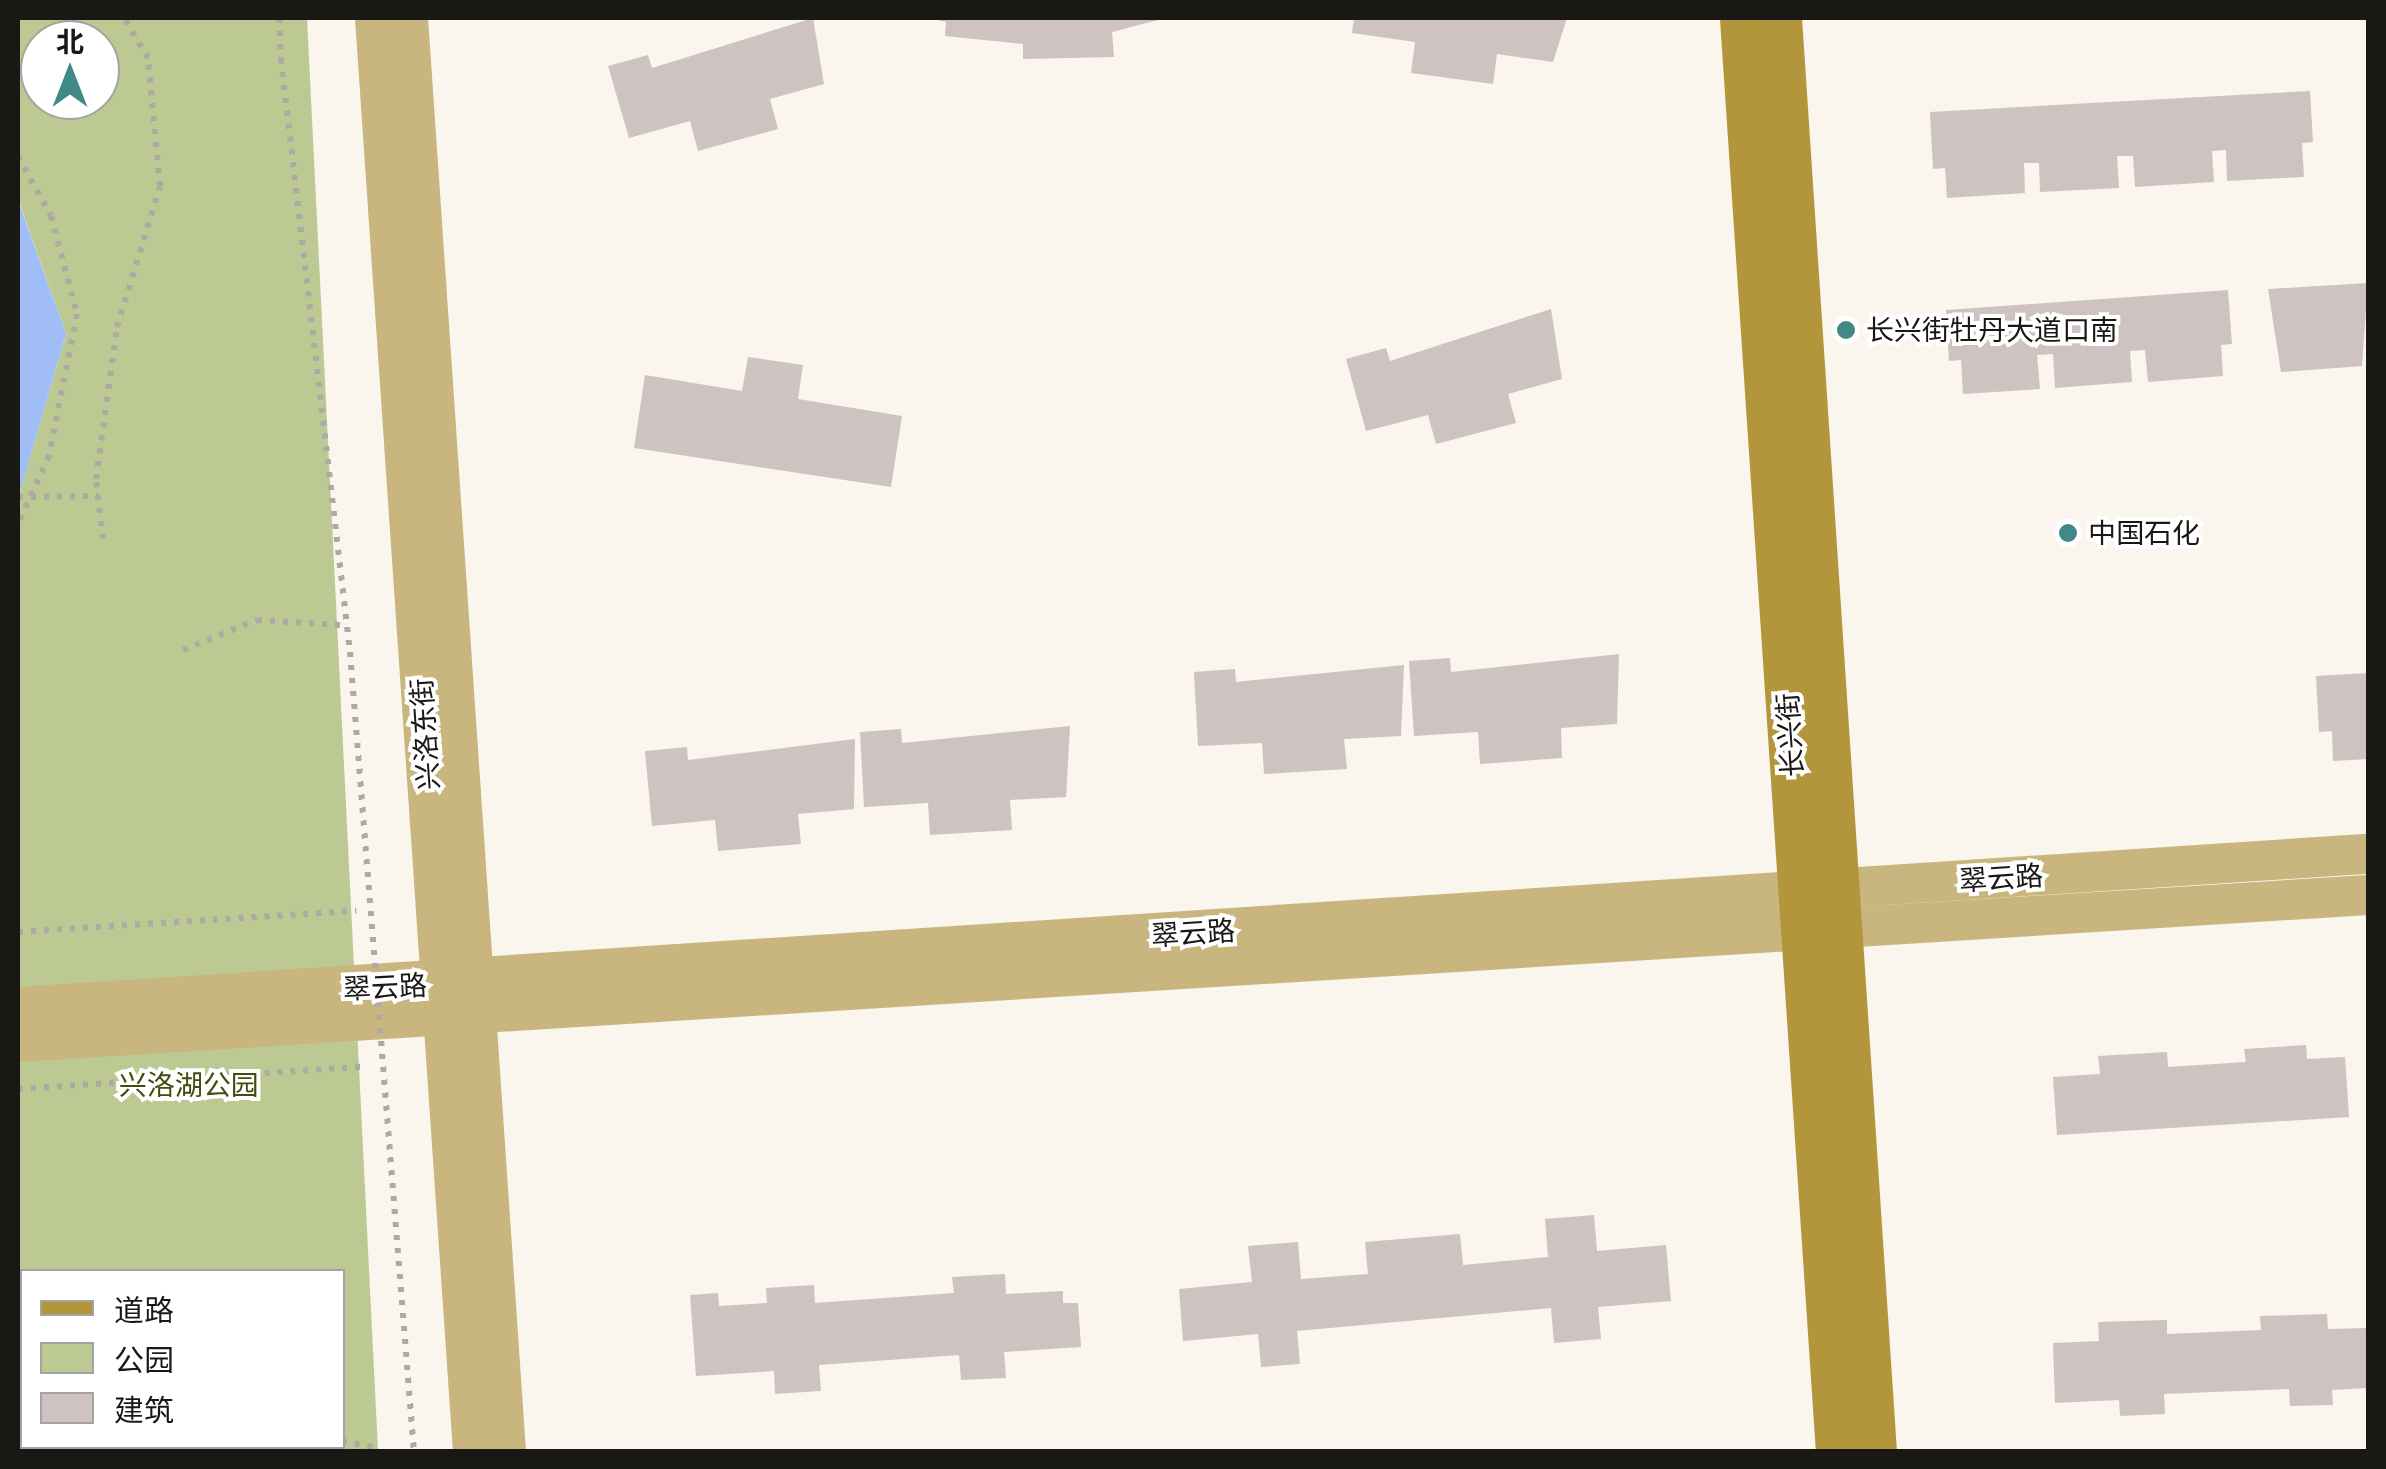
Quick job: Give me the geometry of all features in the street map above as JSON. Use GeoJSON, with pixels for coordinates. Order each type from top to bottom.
{"type":"FeatureCollection","features":[{"type":"Feature","properties":{"kind":"main road","name":"长兴街"},"geometry":{"type":"LineString","coordinates":[[1742,18],[1820,911],[1874,1452]]}},
{"type":"Feature","properties":{"kind":"main road","name":"长兴街"},"geometry":{"type":"LineString","coordinates":[[1778,18],[1820,911],[1838,1452]]}},
{"type":"Feature","properties":{"kind":"street","name":"兴洛东街"},"geometry":{"type":"LineString","coordinates":[[375,18],[459,1000],[506,1452]]}},
{"type":"Feature","properties":{"kind":"street","name":"兴洛东街"},"geometry":{"type":"LineString","coordinates":[[408,18],[459,1000],[473,1452]]}},
{"type":"Feature","properties":{"kind":"street","name":"翠云路"},"geometry":{"type":"LineString","coordinates":[[1820,911],[2368,854]]}},
{"type":"Feature","properties":{"kind":"street","name":"翠云路"},"geometry":{"type":"LineString","coordinates":[[18,1042],[459,1000],[1820,911],[2368,895]]}},
{"type":"Feature","properties":{"kind":"street","name":"翠云路"},"geometry":{"type":"LineString","coordinates":[[18,1006],[459,1000]]}},
{"type":"Feature","properties":{"kind":"path"},"geometry":{"type":"LineString","coordinates":[[102,539],[98,496],[117,327],[160,186],[148,58],[124,18]]}},
{"type":"Feature","properties":{"kind":"path"},"geometry":{"type":"LineString","coordinates":[[279,18],[350,652],[414,1452]]}},
{"type":"Feature","properties":{"kind":"path"},"geometry":{"type":"LineString","coordinates":[[18,156],[51,216],[77,314],[49,456],[18,524]]}},
{"type":"Feature","properties":{"kind":"path"},"geometry":{"type":"LineString","coordinates":[[18,497],[98,496]]}},
{"type":"Feature","properties":{"kind":"path"},"geometry":{"type":"LineString","coordinates":[[183,650],[257,620],[340,625]]}},
{"type":"Feature","properties":{"kind":"path"},"geometry":{"type":"LineString","coordinates":[[18,932],[356,911]]}},
{"type":"Feature","properties":{"kind":"path"},"geometry":{"type":"LineString","coordinates":[[18,1089],[361,1067]]}},
{"type":"Feature","properties":{"kind":"path"},"geometry":{"type":"LineString","coordinates":[[345,1442],[378,1448]]}},
{"type":"Feature","properties":{"kind":"green space","name":"兴洛湖公园"},"geometry":{"type":"Polygon","coordinates":[[[18,18],[307,18],[378,1451],[18,1451],[18,499],[66,334],[18,199],[18,18]]]}},
{"type":"Feature","properties":{"kind":"water"},"geometry":{"type":"Polygon","coordinates":[[[18,200],[66,334],[18,499],[18,200]]]}},
{"type":"Feature","properties":{"kind":"building"},"geometry":{"type":"Polygon","coordinates":[[[813,18],[824,84],[770,99],[778,129],[698,151],[690,121],[629,138],[608,66],[648,55],[652,68],[813,18]]]}},
{"type":"Feature","properties":{"kind":"building"},"geometry":{"type":"Polygon","coordinates":[[[929,18],[1162,19],[1112,32],[1114,57],[1023,59],[1023,44],[945,36],[946,22],[929,18]]]}},
{"type":"Feature","properties":{"kind":"building"},"geometry":{"type":"Polygon","coordinates":[[[1354,18],[1567,18],[1553,62],[1497,54],[1493,84],[1411,73],[1415,42],[1352,33],[1354,18]]]}},
{"type":"Feature","properties":{"kind":"building"},"geometry":{"type":"Polygon","coordinates":[[[2310,91],[2313,142],[2302,143],[2304,177],[2227,181],[2226,150],[2212,151],[2214,182],[2135,187],[2133,156],[2117,156],[2119,188],[2040,192],[2039,163],[2024,163],[2025,193],[1947,198],[1945,168],[1933,169],[1930,112],[2310,91]]]}},
{"type":"Feature","properties":{"kind":"building"},"geometry":{"type":"Polygon","coordinates":[[[2368,283],[2362,366],[2281,372],[2268,289],[2368,283]]]}},
{"type":"Feature","properties":{"kind":"building"},"geometry":{"type":"Polygon","coordinates":[[[2228,290],[2232,344],[2221,345],[2223,376],[2148,382],[2145,350],[2130,351],[2132,382],[2055,388],[2053,354],[2037,355],[2040,389],[1963,394],[1961,360],[1949,361],[1946,310],[2228,290]]]}},
{"type":"Feature","properties":{"kind":"building"},"geometry":{"type":"Polygon","coordinates":[[[1551,309],[1562,379],[1508,394],[1516,423],[1436,444],[1428,415],[1366,431],[1346,359],[1386,348],[1390,361],[1551,309]]]}},
{"type":"Feature","properties":{"kind":"building"},"geometry":{"type":"Polygon","coordinates":[[[748,357],[803,365],[798,399],[902,416],[891,487],[634,448],[645,375],[742,391],[748,357]]]}},
{"type":"Feature","properties":{"kind":"building"},"geometry":{"type":"Polygon","coordinates":[[[1619,654],[1617,724],[1561,728],[1562,758],[1480,764],[1478,732],[1414,736],[1409,661],[1450,658],[1451,672],[1619,654]]]}},
{"type":"Feature","properties":{"kind":"building"},"geometry":{"type":"Polygon","coordinates":[[[1404,665],[1401,736],[1344,739],[1347,769],[1264,774],[1262,743],[1198,746],[1194,672],[1235,669],[1236,682],[1404,665]]]}},
{"type":"Feature","properties":{"kind":"building"},"geometry":{"type":"Polygon","coordinates":[[[2368,673],[2368,759],[2333,761],[2332,731],[2319,732],[2316,676],[2368,673]]]}},
{"type":"Feature","properties":{"kind":"building"},"geometry":{"type":"Polygon","coordinates":[[[1070,726],[1066,797],[1010,800],[1012,830],[930,835],[928,803],[864,807],[860,732],[901,729],[902,743],[1070,726]]]}},
{"type":"Feature","properties":{"kind":"building"},"geometry":{"type":"Polygon","coordinates":[[[855,739],[854,809],[798,814],[801,844],[718,851],[715,820],[652,826],[645,751],[687,747],[688,760],[855,739]]]}},
{"type":"Feature","properties":{"kind":"building"},"geometry":{"type":"Polygon","coordinates":[[[2306,1045],[2307,1059],[2345,1057],[2349,1117],[2057,1135],[2053,1077],[2100,1074],[2098,1056],[2167,1052],[2168,1067],[2246,1062],[2244,1049],[2306,1045]]]}},
{"type":"Feature","properties":{"kind":"building"},"geometry":{"type":"Polygon","coordinates":[[[1594,1215],[1597,1251],[1666,1245],[1671,1301],[1598,1307],[1601,1339],[1554,1343],[1551,1308],[1297,1331],[1300,1364],[1261,1367],[1258,1334],[1183,1341],[1179,1289],[1252,1282],[1248,1246],[1298,1242],[1301,1279],[1368,1274],[1365,1242],[1460,1234],[1463,1265],[1548,1257],[1545,1219],[1594,1215]]]}},
{"type":"Feature","properties":{"kind":"building"},"geometry":{"type":"Polygon","coordinates":[[[1005,1274],[1006,1294],[1063,1291],[1063,1303],[1078,1303],[1081,1347],[1004,1352],[1006,1378],[961,1380],[959,1355],[819,1365],[821,1391],[775,1394],[774,1371],[696,1376],[690,1295],[718,1293],[719,1306],[767,1303],[766,1288],[814,1285],[815,1303],[954,1293],[952,1277],[1005,1274]]]}},
{"type":"Feature","properties":{"kind":"building"},"geometry":{"type":"Polygon","coordinates":[[[2327,1314],[2328,1329],[2368,1328],[2368,1388],[2332,1390],[2333,1405],[2290,1406],[2289,1389],[2164,1394],[2165,1414],[2120,1416],[2119,1400],[2055,1403],[2053,1343],[2099,1341],[2098,1322],[2167,1320],[2167,1334],[2261,1330],[2260,1316],[2327,1314]]]}},
{"type":"Feature","properties":{"kind":"place","name":"长兴街牡丹大道口南"},"geometry":{"type":"Point","coordinates":[1846,330]}},
{"type":"Feature","properties":{"kind":"place","name":"中国石化"},"geometry":{"type":"Point","coordinates":[2068,533]}}]}
